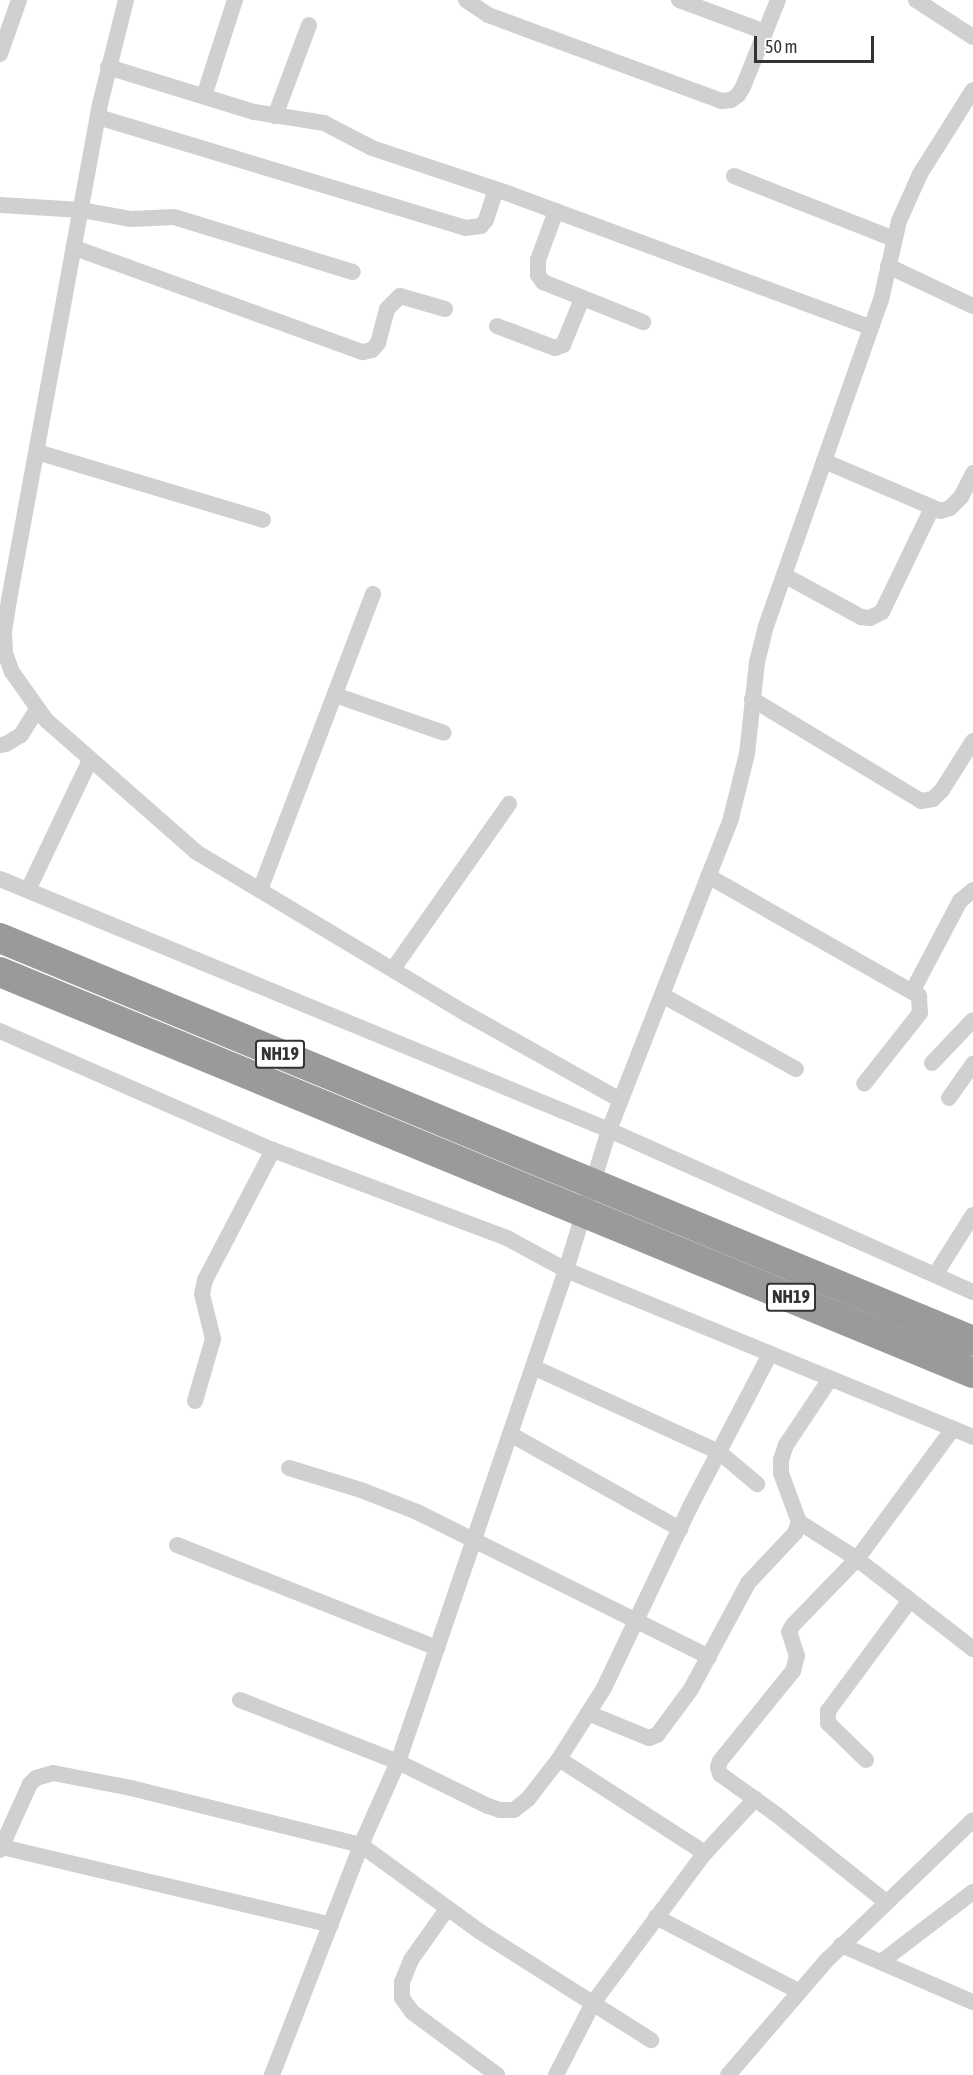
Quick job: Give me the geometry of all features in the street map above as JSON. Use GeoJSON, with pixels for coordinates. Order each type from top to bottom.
{"type":"FeatureCollection","features":[{"type":"Feature","properties":{"kind":"highway","name":"NH19"},"geometry":{"type":"LineString","coordinates":[[0,938],[973,1341]]}},
{"type":"Feature","properties":{"kind":"highway","name":"NH19"},"geometry":{"type":"LineString","coordinates":[[0,972],[973,1373]]}},
{"type":"Feature","properties":{"kind":"street"},"geometry":{"type":"LineString","coordinates":[[0,54],[19,0]]}},
{"type":"Feature","properties":{"kind":"street"},"geometry":{"type":"LineString","coordinates":[[126,0],[108,67],[98,117],[4,632],[5,653],[12,672],[37,709],[90,760],[195,852],[620,1100]]}},
{"type":"Feature","properties":{"kind":"street"},"geometry":{"type":"LineString","coordinates":[[204,96],[235,0]]}},
{"type":"Feature","properties":{"kind":"street"},"geometry":{"type":"LineString","coordinates":[[466,0],[488,15],[722,101],[731,100],[738,95],[778,0]]}},
{"type":"Feature","properties":{"kind":"street"},"geometry":{"type":"LineString","coordinates":[[680,0],[765,32]]}},
{"type":"Feature","properties":{"kind":"street"},"geometry":{"type":"LineString","coordinates":[[916,0],[973,37]]}},
{"type":"Feature","properties":{"kind":"street"},"geometry":{"type":"LineString","coordinates":[[276,116],[309,25]]}},
{"type":"Feature","properties":{"kind":"street"},"geometry":{"type":"LineString","coordinates":[[108,67],[276,116],[324,123],[372,148],[556,211],[871,328]]}},
{"type":"Feature","properties":{"kind":"street"},"geometry":{"type":"LineString","coordinates":[[272,2075],[361,1845],[398,1762],[566,1270],[609,1130],[731,818],[747,754],[757,662],[784,575],[871,328],[898,220],[920,174],[973,90]]}},
{"type":"Feature","properties":{"kind":"street"},"geometry":{"type":"LineString","coordinates":[[98,117],[465,228],[481,226],[486,220],[496,190]]}},
{"type":"Feature","properties":{"kind":"street"},"geometry":{"type":"LineString","coordinates":[[734,176],[894,239]]}},
{"type":"Feature","properties":{"kind":"street"},"geometry":{"type":"LineString","coordinates":[[0,205],[82,210],[131,219],[174,217],[353,272]]}},
{"type":"Feature","properties":{"kind":"street"},"geometry":{"type":"LineString","coordinates":[[556,211],[538,260],[538,274],[543,282],[552,288],[643,322]]}},
{"type":"Feature","properties":{"kind":"street"},"geometry":{"type":"LineString","coordinates":[[75,248],[363,352],[372,350],[378,343],[387,309],[399,296],[445,309]]}},
{"type":"Feature","properties":{"kind":"street"},"geometry":{"type":"LineString","coordinates":[[888,266],[973,306]]}},
{"type":"Feature","properties":{"kind":"street"},"geometry":{"type":"LineString","coordinates":[[497,326],[555,348],[563,345],[582,299]]}},
{"type":"Feature","properties":{"kind":"street"},"geometry":{"type":"LineString","coordinates":[[37,452],[263,520]]}},
{"type":"Feature","properties":{"kind":"street"},"geometry":{"type":"LineString","coordinates":[[824,461],[941,511],[950,508],[961,497],[973,473]]}},
{"type":"Feature","properties":{"kind":"street"},"geometry":{"type":"LineString","coordinates":[[784,575],[861,617],[870,618],[882,612],[932,508]]}},
{"type":"Feature","properties":{"kind":"street"},"geometry":{"type":"LineString","coordinates":[[260,890],[373,594]]}},
{"type":"Feature","properties":{"kind":"street"},"geometry":{"type":"LineString","coordinates":[[335,694],[444,733]]}},
{"type":"Feature","properties":{"kind":"street"},"geometry":{"type":"LineString","coordinates":[[752,699],[921,801],[933,799],[942,790],[973,741]]}},
{"type":"Feature","properties":{"kind":"street"},"geometry":{"type":"LineString","coordinates":[[0,745],[21,735],[37,709]]}},
{"type":"Feature","properties":{"kind":"street"},"geometry":{"type":"LineString","coordinates":[[28,890],[90,760]]}},
{"type":"Feature","properties":{"kind":"street"},"geometry":{"type":"LineString","coordinates":[[393,969],[509,804]]}},
{"type":"Feature","properties":{"kind":"street"},"geometry":{"type":"LineString","coordinates":[[708,876],[913,990],[919,996],[920,1013],[864,1084]]}},
{"type":"Feature","properties":{"kind":"street"},"geometry":{"type":"LineString","coordinates":[[0,879],[609,1130],[973,1292]]}},
{"type":"Feature","properties":{"kind":"street"},"geometry":{"type":"LineString","coordinates":[[913,990],[960,901],[973,890]]}},
{"type":"Feature","properties":{"kind":"street"},"geometry":{"type":"LineString","coordinates":[[662,995],[796,1069]]}},
{"type":"Feature","properties":{"kind":"street"},"geometry":{"type":"LineString","coordinates":[[932,1063],[972,1022]]}},
{"type":"Feature","properties":{"kind":"street"},"geometry":{"type":"LineString","coordinates":[[0,1031],[273,1150],[507,1238],[566,1270],[973,1437]]}},
{"type":"Feature","properties":{"kind":"street"},"geometry":{"type":"LineString","coordinates":[[948,1098],[973,1064]]}},
{"type":"Feature","properties":{"kind":"street"},"geometry":{"type":"LineString","coordinates":[[195,1401],[213,1339],[202,1294],[205,1280],[273,1150]]}},
{"type":"Feature","properties":{"kind":"street"},"geometry":{"type":"LineString","coordinates":[[935,1275],[973,1215]]}},
{"type":"Feature","properties":{"kind":"street"},"geometry":{"type":"LineString","coordinates":[[240,1700],[398,1762],[500,1810],[514,1809],[528,1798],[559,1759],[616,1666],[718,1452],[770,1354]]}},
{"type":"Feature","properties":{"kind":"street"},"geometry":{"type":"LineString","coordinates":[[533,1367],[718,1452],[757,1484]]}},
{"type":"Feature","properties":{"kind":"street"},"geometry":{"type":"LineString","coordinates":[[830,1379],[786,1445],[781,1460],[781,1473],[799,1522],[857,1559],[973,1649]]}},
{"type":"Feature","properties":{"kind":"street"},"geometry":{"type":"LineString","coordinates":[[886,1902],[720,1774],[720,1761],[793,1671],[796,1656],[789,1632],[793,1625],[857,1559],[953,1429]]}},
{"type":"Feature","properties":{"kind":"street"},"geometry":{"type":"LineString","coordinates":[[510,1434],[680,1529]]}},
{"type":"Feature","properties":{"kind":"street"},"geometry":{"type":"LineString","coordinates":[[290,1468],[393,1502],[474,1539],[709,1657]]}},
{"type":"Feature","properties":{"kind":"street"},"geometry":{"type":"LineString","coordinates":[[588,1713],[638,1735],[649,1738],[657,1735],[691,1689],[748,1583],[795,1533],[799,1522]]}},
{"type":"Feature","properties":{"kind":"street"},"geometry":{"type":"LineString","coordinates":[[177,1545],[437,1648]]}},
{"type":"Feature","properties":{"kind":"street"},"geometry":{"type":"LineString","coordinates":[[866,1760],[828,1724],[828,1711],[910,1600]]}},
{"type":"Feature","properties":{"kind":"street"},"geometry":{"type":"LineString","coordinates":[[559,1759],[705,1853]]}},
{"type":"Feature","properties":{"kind":"street"},"geometry":{"type":"LineString","coordinates":[[331,1925],[1,1848],[30,1784],[36,1778],[53,1773],[131,1788],[361,1845],[447,1909],[651,2040]]}},
{"type":"Feature","properties":{"kind":"street"},"geometry":{"type":"LineString","coordinates":[[556,2075],[593,2003],[705,1853],[755,1799]]}},
{"type":"Feature","properties":{"kind":"street"},"geometry":{"type":"LineString","coordinates":[[728,2075],[798,1991],[841,1945],[973,1820]]}},
{"type":"Feature","properties":{"kind":"street"},"geometry":{"type":"LineString","coordinates":[[880,1962],[973,1892]]}},
{"type":"Feature","properties":{"kind":"street"},"geometry":{"type":"LineString","coordinates":[[447,1909],[411,1960],[402,1982],[402,1998],[412,2012],[497,2075]]}},
{"type":"Feature","properties":{"kind":"street"},"geometry":{"type":"LineString","coordinates":[[656,1917],[798,1991]]}},
{"type":"Feature","properties":{"kind":"street"},"geometry":{"type":"LineString","coordinates":[[841,1945],[973,2002]]}}]}
